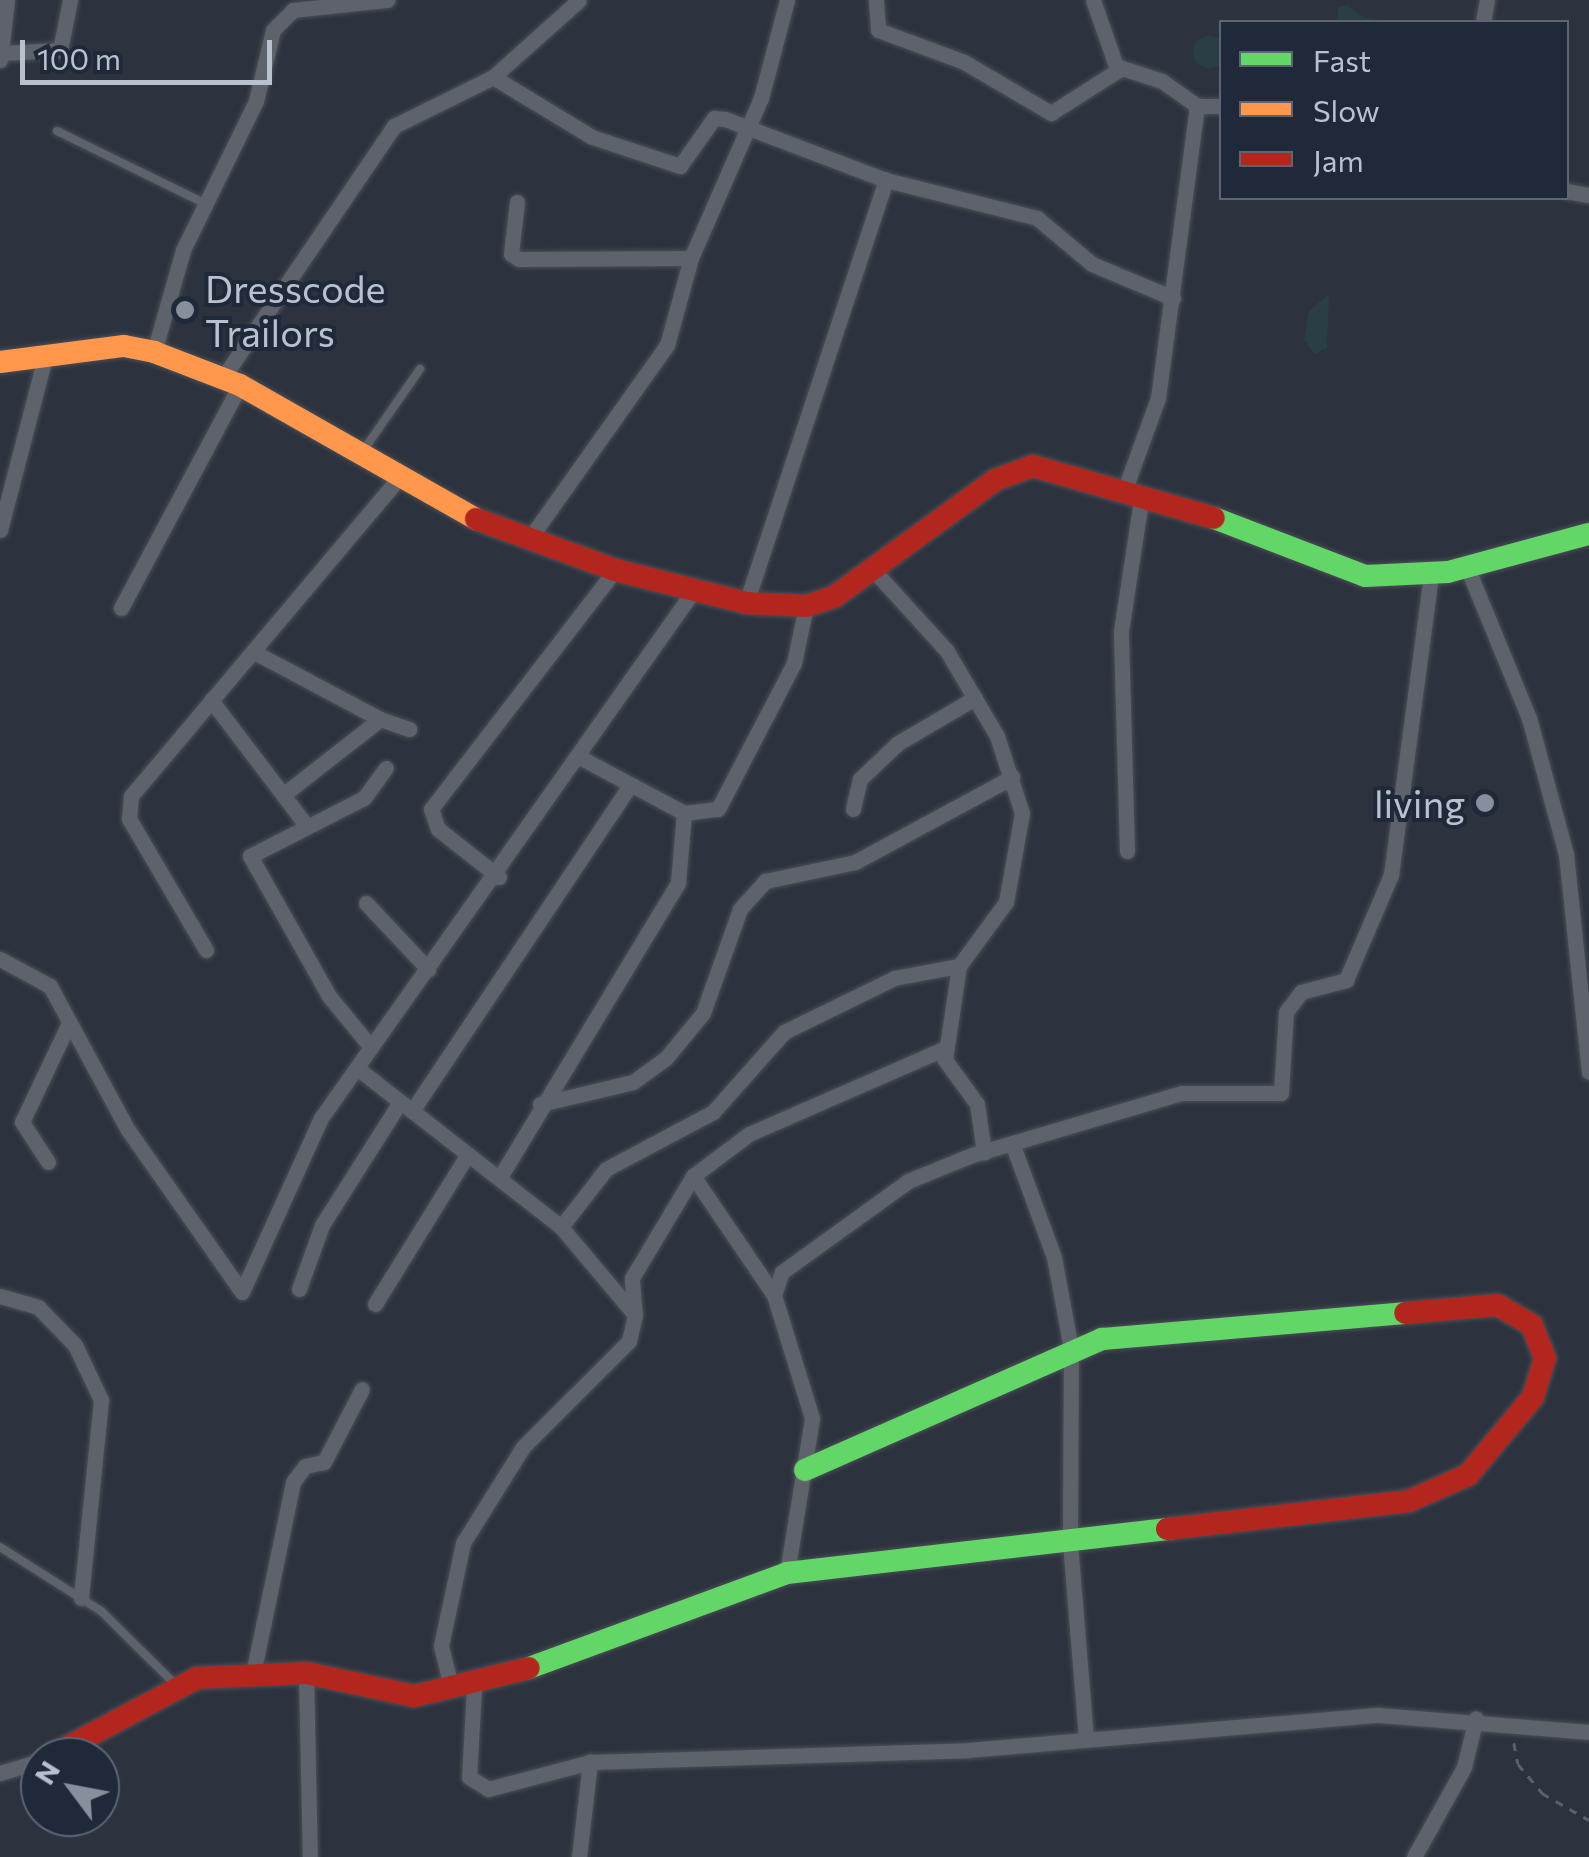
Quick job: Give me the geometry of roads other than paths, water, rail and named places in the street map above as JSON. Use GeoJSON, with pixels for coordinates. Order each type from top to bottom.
{"type":"FeatureCollection","features":[{"type":"Feature","properties":{"kind":"street"},"geometry":{"type":"LineString","coordinates":[[6,0],[1,57],[60,50],[70,0]]}},
{"type":"Feature","properties":{"kind":"street"},"geometry":{"type":"LineString","coordinates":[[154,352],[204,203],[256,101],[273,30],[292,5],[387,0]]}},
{"type":"Feature","properties":{"kind":"street"},"geometry":{"type":"LineString","coordinates":[[121,608],[231,382],[394,126],[493,78],[579,0]]}},
{"type":"Feature","properties":{"kind":"street"},"geometry":{"type":"LineString","coordinates":[[530,538],[667,346],[691,258],[744,124],[761,98],[787,0]]}},
{"type":"Feature","properties":{"kind":"street"},"geometry":{"type":"LineString","coordinates":[[876,0],[878,30],[964,62],[1051,113],[1120,69],[1162,81],[1197,106],[1219,106]]}},
{"type":"Feature","properties":{"kind":"street"},"geometry":{"type":"LineString","coordinates":[[1093,0],[1120,69]]}},
{"type":"Feature","properties":{"kind":"street"},"geometry":{"type":"LineString","coordinates":[[493,78],[592,136],[680,166],[714,118],[744,124],[886,180],[1038,218],[1092,264],[1173,298]]}},
{"type":"Feature","properties":{"kind":"street"},"geometry":{"type":"LineString","coordinates":[[1127,851],[1121,631],[1132,497],[1158,398],[1197,106]]}},
{"type":"Feature","properties":{"kind":"street"},"geometry":{"type":"LineString","coordinates":[[746,603],[886,180]]}},
{"type":"Feature","properties":{"kind":"street"},"geometry":{"type":"LineString","coordinates":[[517,202],[511,254],[519,259],[691,258]]}},
{"type":"Feature","properties":{"kind":"street"},"geometry":{"type":"LineString","coordinates":[[0,362],[46,354],[154,352],[231,382],[395,482],[616,570],[746,603],[806,606],[876,574],[1012,470],[1059,468],[1132,497],[1226,522],[1365,576],[1430,576],[1589,534]]}},
{"type":"Feature","properties":{"kind":"street"},"geometry":{"type":"LineString","coordinates":[[0,530],[46,354]]}},
{"type":"Feature","properties":{"kind":"street"},"geometry":{"type":"LineString","coordinates":[[206,950],[129,808],[141,778],[254,652],[395,482]]}},
{"type":"Feature","properties":{"kind":"street"},"geometry":{"type":"LineString","coordinates":[[1467,567],[1529,718],[1566,854],[1589,1072]]}},
{"type":"Feature","properties":{"kind":"street"},"geometry":{"type":"LineString","coordinates":[[499,877],[438,829],[431,810],[616,570]]}},
{"type":"Feature","properties":{"kind":"street"},"geometry":{"type":"LineString","coordinates":[[876,574],[946,651],[975,698],[1012,777],[1022,814],[1016,877],[988,936],[959,966],[944,1049],[976,1104],[984,1152]]}},
{"type":"Feature","properties":{"kind":"street"},"geometry":{"type":"LineString","coordinates":[[774,1295],[786,1266],[908,1180],[1012,1143],[1181,1093],[1284,1091],[1286,1012],[1301,992],[1346,980],[1391,874],[1430,576]]}},
{"type":"Feature","properties":{"kind":"street"},"geometry":{"type":"LineString","coordinates":[[0,959],[50,986],[171,1198],[242,1292],[292,1176],[370,1046],[583,759],[694,590]]}},
{"type":"Feature","properties":{"kind":"street"},"geometry":{"type":"LineString","coordinates":[[583,759],[628,788],[684,814],[710,814],[726,799],[794,664],[806,606]]}},
{"type":"Feature","properties":{"kind":"street"},"geometry":{"type":"LineString","coordinates":[[254,652],[380,719],[409,729]]}},
{"type":"Feature","properties":{"kind":"street"},"geometry":{"type":"LineString","coordinates":[[852,809],[860,779],[898,743],[975,698]]}},
{"type":"Feature","properties":{"kind":"street"},"geometry":{"type":"LineString","coordinates":[[212,700],[288,791],[306,825]]}},
{"type":"Feature","properties":{"kind":"street"},"geometry":{"type":"LineString","coordinates":[[288,791],[380,719]]}},
{"type":"Feature","properties":{"kind":"street"},"geometry":{"type":"LineString","coordinates":[[370,1046],[329,996],[251,862],[253,850],[364,798],[386,768]]}},
{"type":"Feature","properties":{"kind":"street"},"geometry":{"type":"LineString","coordinates":[[540,1104],[633,1082],[666,1058],[702,1013],[740,909],[766,881],[855,862],[1012,777]]}},
{"type":"Feature","properties":{"kind":"street"},"geometry":{"type":"LineString","coordinates":[[299,1289],[322,1225],[628,788]]}},
{"type":"Feature","properties":{"kind":"street"},"geometry":{"type":"LineString","coordinates":[[500,1176],[540,1104],[678,884],[684,814]]}},
{"type":"Feature","properties":{"kind":"street"},"geometry":{"type":"LineString","coordinates":[[366,903],[428,969]]}},
{"type":"Feature","properties":{"kind":"street"},"geometry":{"type":"LineString","coordinates":[[561,1227],[606,1169],[713,1112],[784,1032],[894,978],[959,966]]}},
{"type":"Feature","properties":{"kind":"street"},"geometry":{"type":"LineString","coordinates":[[48,1162],[22,1122],[69,1023]]}},
{"type":"Feature","properties":{"kind":"street"},"geometry":{"type":"LineString","coordinates":[[944,1049],[749,1134],[693,1176],[632,1278],[634,1315],[628,1342],[523,1447],[464,1544],[441,1646],[463,1689],[472,1783],[488,1789],[590,1762],[1086,1738],[1380,1715],[1476,1718],[1589,1732]]}},
{"type":"Feature","properties":{"kind":"street"},"geometry":{"type":"LineString","coordinates":[[357,1068],[561,1227],[634,1315]]}},
{"type":"Feature","properties":{"kind":"street"},"geometry":{"type":"LineString","coordinates":[[1012,1143],[1054,1258],[1071,1349],[1070,1543],[1086,1738]]}},
{"type":"Feature","properties":{"kind":"street"},"geometry":{"type":"LineString","coordinates":[[375,1304],[468,1154]]}},
{"type":"Feature","properties":{"kind":"street"},"geometry":{"type":"LineString","coordinates":[[693,1176],[774,1295],[810,1390],[805,1470],[788,1574]]}},
{"type":"Feature","properties":{"kind":"street"},"geometry":{"type":"LineString","coordinates":[[0,1296],[38,1307],[74,1345],[101,1400],[81,1598]]}},
{"type":"Feature","properties":{"kind":"street"},"geometry":{"type":"LineString","coordinates":[[84,1737],[176,1685],[254,1669],[306,1673],[414,1696],[463,1689],[788,1574],[1284,1520],[1451,1488],[1533,1396],[1545,1358],[1532,1325],[1498,1305],[1144,1333],[1071,1349],[805,1470]]}},
{"type":"Feature","properties":{"kind":"street"},"geometry":{"type":"LineString","coordinates":[[254,1669],[293,1482],[305,1466],[324,1462],[362,1389]]}},
{"type":"Feature","properties":{"kind":"street"},"geometry":{"type":"LineString","coordinates":[[306,1673],[310,1857]]}},
{"type":"Feature","properties":{"kind":"street"},"geometry":{"type":"LineString","coordinates":[[1414,1857],[1464,1767],[1476,1718]]}},
{"type":"Feature","properties":{"kind":"street"},"geometry":{"type":"LineString","coordinates":[[579,1857],[590,1762]]}},
{"type":"Feature","properties":{"kind":"lane"},"geometry":{"type":"LineString","coordinates":[[58,130],[204,203]]}},
{"type":"Feature","properties":{"kind":"lane"},"geometry":{"type":"LineString","coordinates":[[357,458],[420,370]]}},
{"type":"Feature","properties":{"kind":"lane"},"geometry":{"type":"LineString","coordinates":[[0,1548],[81,1598],[176,1685]]}},
{"type":"Feature","properties":{"kind":"place","name":"Dresscode Trailors"},"geometry":{"type":"Point","coordinates":[185,310]}},
{"type":"Feature","properties":{"kind":"place","name":"living"},"geometry":{"type":"Point","coordinates":[1485,803]}}]}
